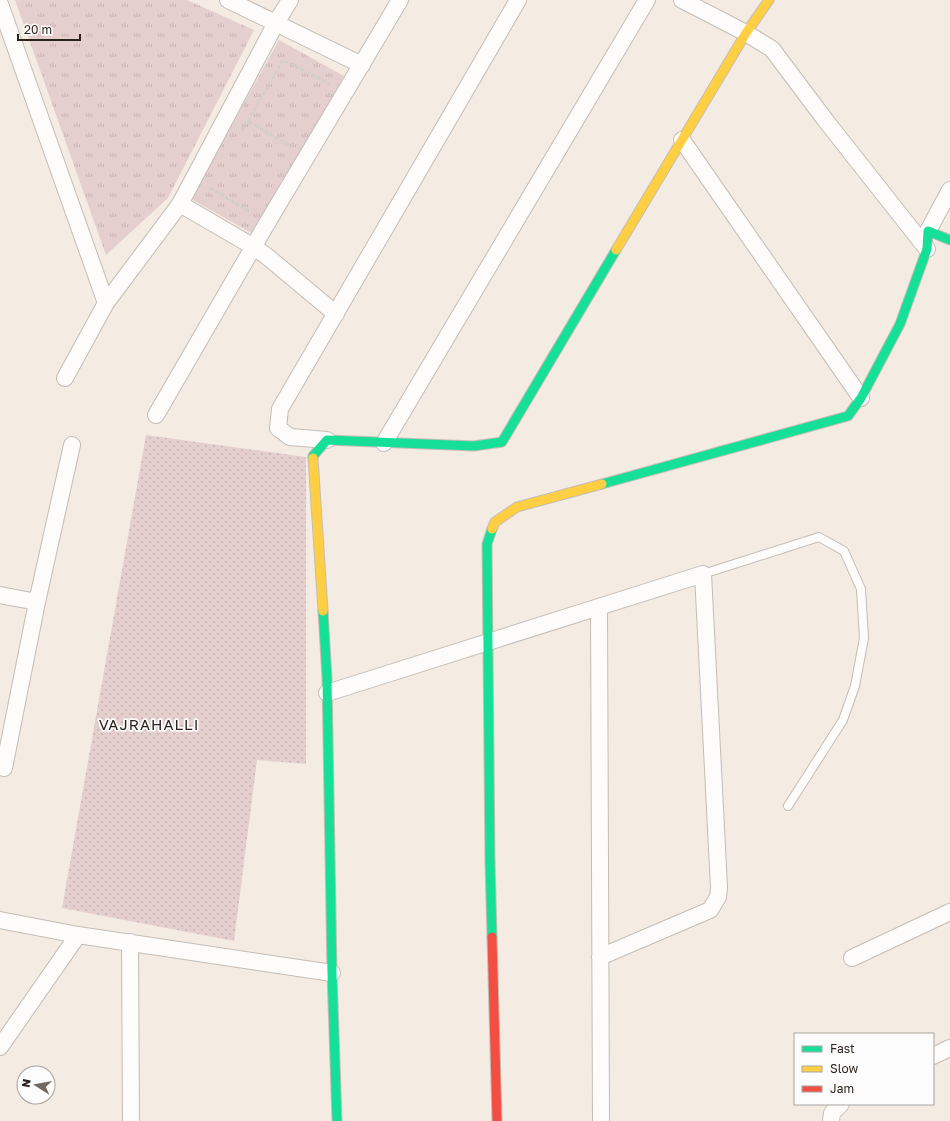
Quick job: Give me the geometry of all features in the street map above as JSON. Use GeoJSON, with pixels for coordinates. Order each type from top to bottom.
{"type":"FeatureCollection","features":[{"type":"Feature","properties":{"kind":"street"},"geometry":{"type":"LineString","coordinates":[[228,0],[362,65]]}},
{"type":"Feature","properties":{"kind":"street"},"geometry":{"type":"LineString","coordinates":[[65,378],[106,303],[180,204],[290,0]]}},
{"type":"Feature","properties":{"kind":"street"},"geometry":{"type":"LineString","coordinates":[[156,415],[400,0]]}},
{"type":"Feature","properties":{"kind":"street"},"geometry":{"type":"LineString","coordinates":[[518,0],[280,408],[278,428],[290,437],[384,443],[474,446],[502,442],[746,33],[769,0]]}},
{"type":"Feature","properties":{"kind":"street"},"geometry":{"type":"LineString","coordinates":[[384,443],[647,0]]}},
{"type":"Feature","properties":{"kind":"street"},"geometry":{"type":"LineString","coordinates":[[682,0],[746,33],[772,49],[826,121],[927,249]]}},
{"type":"Feature","properties":{"kind":"street"},"geometry":{"type":"LineString","coordinates":[[0,4],[106,303]]}},
{"type":"Feature","properties":{"kind":"street"},"geometry":{"type":"LineString","coordinates":[[682,140],[861,398]]}},
{"type":"Feature","properties":{"kind":"street"},"geometry":{"type":"LineString","coordinates":[[497,1121],[490,861],[487,544],[495,522],[517,507],[848,416],[861,398],[900,324],[927,249],[928,231],[950,190]]}},
{"type":"Feature","properties":{"kind":"street"},"geometry":{"type":"LineString","coordinates":[[180,204],[254,247],[336,314]]}},
{"type":"Feature","properties":{"kind":"street"},"geometry":{"type":"LineString","coordinates":[[928,231],[950,240]]}},
{"type":"Feature","properties":{"kind":"street"},"geometry":{"type":"LineString","coordinates":[[327,440],[313,456],[327,693],[332,973],[337,1121]]}},
{"type":"Feature","properties":{"kind":"street"},"geometry":{"type":"LineString","coordinates":[[4,768],[37,602],[72,445]]}},
{"type":"Feature","properties":{"kind":"street"},"geometry":{"type":"LineString","coordinates":[[327,693],[703,574],[719,887],[718,897],[710,910],[600,957]]}},
{"type":"Feature","properties":{"kind":"street"},"geometry":{"type":"LineString","coordinates":[[0,595],[37,602]]}},
{"type":"Feature","properties":{"kind":"street"},"geometry":{"type":"LineString","coordinates":[[599,607],[601,1121]]}},
{"type":"Feature","properties":{"kind":"street"},"geometry":{"type":"LineString","coordinates":[[852,958],[950,912]]}},
{"type":"Feature","properties":{"kind":"street"},"geometry":{"type":"LineString","coordinates":[[0,920],[78,935],[332,973]]}},
{"type":"Feature","properties":{"kind":"street"},"geometry":{"type":"LineString","coordinates":[[0,1047],[78,935]]}},
{"type":"Feature","properties":{"kind":"street"},"geometry":{"type":"LineString","coordinates":[[130,942],[131,1121]]}},
{"type":"Feature","properties":{"kind":"street"},"geometry":{"type":"LineString","coordinates":[[934,1056],[950,1048]]}},
{"type":"Feature","properties":{"kind":"street"},"geometry":{"type":"LineString","coordinates":[[831,1121],[832,1113],[840,1105]]}},
{"type":"Feature","properties":{"kind":"lane"},"geometry":{"type":"LineString","coordinates":[[703,574],[819,537],[844,551],[861,589],[864,638],[855,686],[843,720],[788,806]]}},
{"type":"Feature","properties":{"kind":"path"},"geometry":{"type":"LineString","coordinates":[[240,134],[283,60],[332,85]]}},
{"type":"Feature","properties":{"kind":"path"},"geometry":{"type":"LineString","coordinates":[[248,121],[295,149]]}},
{"type":"Feature","properties":{"kind":"path"},"geometry":{"type":"LineString","coordinates":[[213,181],[209,188],[256,215]]}},
{"type":"Feature","properties":{"kind":"green space"},"geometry":{"type":"Polygon","coordinates":[[[15,0],[187,0],[254,30],[168,198],[106,255],[15,0]]]}},
{"type":"Feature","properties":{"kind":"green space"},"geometry":{"type":"Polygon","coordinates":[[[279,40],[344,76],[255,235],[191,199],[279,40]]]}},
{"type":"Feature","properties":{"kind":"green space"},"geometry":{"type":"Polygon","coordinates":[[[146,435],[306,457],[306,764],[257,760],[234,941],[62,908],[146,435]]]}},
{"type":"Feature","properties":{"kind":"traffic: fast"},"geometry":{"type":"LineString","coordinates":[[602,484],[848,416],[861,398],[900,324],[927,249],[928,231],[950,240]]}},
{"type":"Feature","properties":{"kind":"traffic: fast"},"geometry":{"type":"LineString","coordinates":[[313,458],[313,456],[327,440],[474,446],[502,442],[616,250]]}},
{"type":"Feature","properties":{"kind":"traffic: fast"},"geometry":{"type":"LineString","coordinates":[[492,529],[487,544],[492,937]]}},
{"type":"Feature","properties":{"kind":"traffic: fast"},"geometry":{"type":"LineString","coordinates":[[323,611],[327,678],[332,973],[337,1121]]}},
{"type":"Feature","properties":{"kind":"traffic: slow"},"geometry":{"type":"LineString","coordinates":[[616,250],[746,33],[769,0]]}},
{"type":"Feature","properties":{"kind":"traffic: slow"},"geometry":{"type":"LineString","coordinates":[[313,458],[323,611]]}},
{"type":"Feature","properties":{"kind":"traffic: slow"},"geometry":{"type":"LineString","coordinates":[[492,529],[495,522],[517,507],[602,484]]}},
{"type":"Feature","properties":{"kind":"traffic: jam"},"geometry":{"type":"LineString","coordinates":[[492,937],[497,1121]]}},
{"type":"Feature","properties":{"kind":"district","name":"VAJRAHALLI"},"geometry":{"type":"Point","coordinates":[149,725]}}]}
